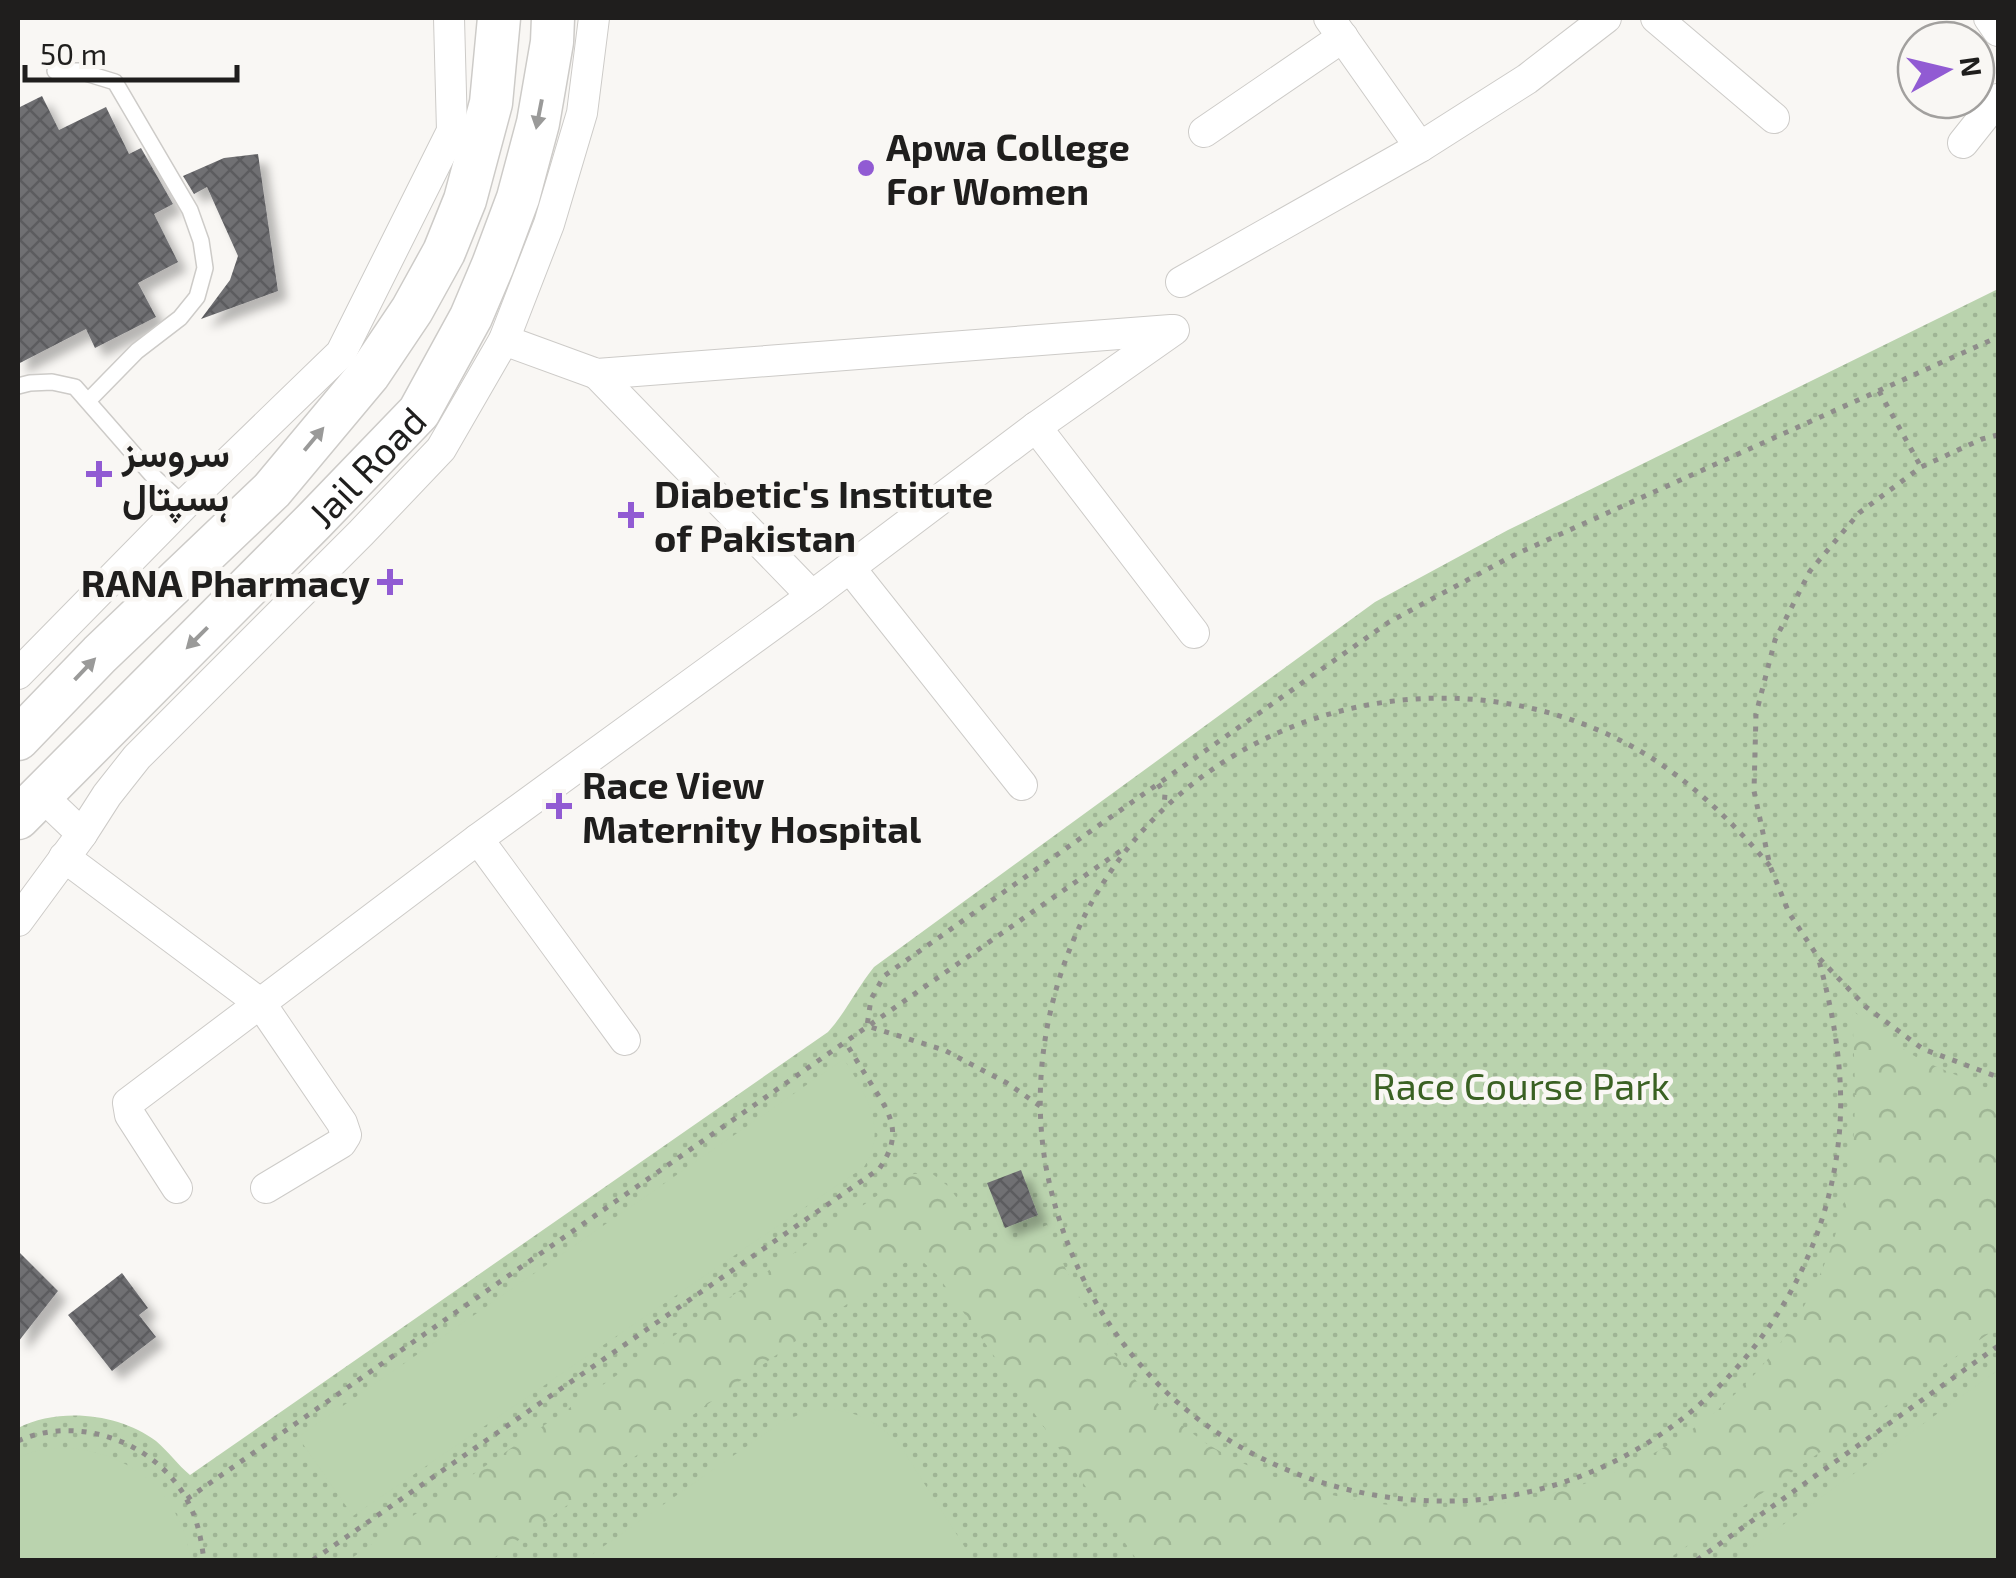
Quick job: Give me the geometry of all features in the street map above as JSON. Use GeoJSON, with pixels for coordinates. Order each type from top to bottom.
{"type":"FeatureCollection","features":[{"type":"Feature","properties":{"kind":"main road","name":"Jail Road"},"geometry":{"type":"LineString","coordinates":[[18,739],[100,654],[272,490],[369,374],[412,310],[444,252],[465,200],[491,103],[499,18]]}},
{"type":"Feature","properties":{"kind":"main road","name":"Jail Road"},"geometry":{"type":"LineString","coordinates":[[29,806],[419,412],[471,317],[518,198],[538,123],[554,18]]}},
{"type":"Feature","properties":{"kind":"street"},"geometry":{"type":"LineString","coordinates":[[18,674],[342,353],[452,131],[449,18]]}},
{"type":"Feature","properties":{"kind":"street"},"geometry":{"type":"LineString","coordinates":[[18,921],[137,757],[441,448],[504,340],[549,224],[582,112],[594,18]]}},
{"type":"Feature","properties":{"kind":"street"},"geometry":{"type":"LineString","coordinates":[[1181,282],[1420,147],[1527,79],[1606,18]]}},
{"type":"Feature","properties":{"kind":"street"},"geometry":{"type":"LineString","coordinates":[[1656,18],[1774,118]]}},
{"type":"Feature","properties":{"kind":"street"},"geometry":{"type":"LineString","coordinates":[[1989,18],[1998,31]]}},
{"type":"Feature","properties":{"kind":"street"},"geometry":{"type":"LineString","coordinates":[[1204,132],[1336,28],[1420,147]]}},
{"type":"Feature","properties":{"kind":"street"},"geometry":{"type":"LineString","coordinates":[[1963,143],[1998,98]]}},
{"type":"Feature","properties":{"kind":"street"},"geometry":{"type":"LineString","coordinates":[[177,1188],[130,1116],[128,1103],[478,838],[812,596],[1036,427],[1174,330],[597,374],[504,340]]}},
{"type":"Feature","properties":{"kind":"street"},"geometry":{"type":"LineString","coordinates":[[597,374],[812,596]]}},
{"type":"Feature","properties":{"kind":"street"},"geometry":{"type":"LineString","coordinates":[[1036,427],[1194,633]]}},
{"type":"Feature","properties":{"kind":"street"},"geometry":{"type":"LineString","coordinates":[[850,568],[1022,785]]}},
{"type":"Feature","properties":{"kind":"street"},"geometry":{"type":"LineString","coordinates":[[29,806],[261,1004],[342,1123],[346,1134],[340,1143],[266,1188]]}},
{"type":"Feature","properties":{"kind":"street"},"geometry":{"type":"LineString","coordinates":[[478,838],[625,1040]]}},
{"type":"Feature","properties":{"kind":"lane"},"geometry":{"type":"LineString","coordinates":[[55,71],[79,71],[115,82],[190,210],[202,241],[205,268],[197,297],[180,318],[137,350],[89,400]]}},
{"type":"Feature","properties":{"kind":"lane"},"geometry":{"type":"LineString","coordinates":[[18,386],[52,382],[75,386],[129,450],[184,506]]}},
{"type":"Feature","properties":{"kind":"path"},"geometry":{"type":"LineString","coordinates":[[866,1026],[871,999],[884,976],[1389,622],[1514,556],[1998,337]]}},
{"type":"Feature","properties":{"kind":"path"},"geometry":{"type":"LineString","coordinates":[[1878,391],[1921,467]]}},
{"type":"Feature","properties":{"kind":"path"},"geometry":{"type":"LineString","coordinates":[[1998,436],[1982,439],[1921,467],[1860,513],[1810,572],[1775,640],[1756,714],[1754,772],[1754,791],[1770,866],[1789,913],[1818,957],[1866,1007],[1923,1049],[1998,1076]]}},
{"type":"Feature","properties":{"kind":"path"},"geometry":{"type":"LineString","coordinates":[[1770,866],[1703,796],[1670,770],[1597,730],[1517,705],[1434,697],[1392,700],[1310,719],[1234,754],[1163,809],[1112,868],[1090,904],[1058,981],[1048,1022],[1040,1106],[1050,1189],[1078,1269],[1120,1341],[1147,1373],[1211,1428],[1284,1469],[1337,1487],[1405,1500],[1447,1502],[1530,1491],[1609,1464],[1681,1421],[1742,1364],[1768,1331],[1809,1257],[1823,1218],[1839,1135],[1838,1051],[1818,957]]}},
{"type":"Feature","properties":{"kind":"path"},"geometry":{"type":"LineString","coordinates":[[1157,784],[1164,794],[1163,809]]}},
{"type":"Feature","properties":{"kind":"path"},"geometry":{"type":"LineString","coordinates":[[187,1499],[1132,843]]}},
{"type":"Feature","properties":{"kind":"path"},"geometry":{"type":"LineString","coordinates":[[866,1026],[944,1050],[1007,1083],[1040,1106]]}},
{"type":"Feature","properties":{"kind":"path"},"geometry":{"type":"LineString","coordinates":[[312,1560],[878,1168],[889,1154],[893,1138],[890,1114],[846,1043]]}},
{"type":"Feature","properties":{"kind":"path"},"geometry":{"type":"LineString","coordinates":[[1697,1560],[1998,1346]]}},
{"type":"Feature","properties":{"kind":"path"},"geometry":{"type":"LineString","coordinates":[[18,1441],[58,1430],[88,1431],[145,1454],[168,1474],[187,1499],[200,1529],[204,1560]]}},
{"type":"Feature","properties":{"kind":"green space","name":"Race Course Park"},"geometry":{"type":"Polygon","coordinates":[[[1998,289],[1998,1560],[18,1560],[18,1428],[52,1417],[107,1419],[156,1441],[190,1475],[828,1032],[874,967],[1375,602],[1508,530],[1998,289]]]}},
{"type":"Feature","properties":{"kind":"green space"},"geometry":{"type":"Polygon","coordinates":[[[1852,1010],[1888,1040],[1921,1060],[1998,1093],[1998,1327],[1667,1560],[1137,1560],[938,1276],[920,1259],[907,1261],[491,1560],[349,1560],[907,1175],[930,1172],[949,1187],[993,1242],[1011,1241],[1047,1225],[1075,1289],[1109,1346],[1150,1396],[1204,1442],[1291,1483],[1383,1504],[1477,1506],[1568,1489],[1653,1454],[1728,1400],[1789,1330],[1833,1242],[1848,1184],[1855,1098],[1852,1010]]]}},
{"type":"Feature","properties":{"kind":"green space"},"geometry":{"type":"Polygon","coordinates":[[[844,1059],[866,1098],[874,1124],[871,1152],[864,1167],[353,1516],[298,1437],[844,1059]]]}},
{"type":"Feature","properties":{"kind":"green space"},"geometry":{"type":"Polygon","coordinates":[[[1998,1370],[1998,1560],[1734,1560],[1998,1370]]]}},
{"type":"Feature","properties":{"kind":"green space"},"geometry":{"type":"Polygon","coordinates":[[[814,1409],[862,1417],[892,1437],[973,1560],[584,1560],[783,1421],[814,1409]]]}},
{"type":"Feature","properties":{"kind":"green space"},"geometry":{"type":"Polygon","coordinates":[[[71,1448],[116,1460],[152,1482],[177,1516],[191,1560],[18,1560],[18,1459],[37,1451],[71,1448]]]}},
{"type":"Feature","properties":{"kind":"building"},"geometry":{"type":"Polygon","coordinates":[[[42,96],[59,130],[106,107],[129,154],[141,148],[173,204],[154,214],[178,262],[138,283],[156,317],[95,348],[86,329],[18,364],[18,108],[42,96]]]}},
{"type":"Feature","properties":{"kind":"building"},"geometry":{"type":"Polygon","coordinates":[[[258,154],[278,291],[201,319],[230,280],[238,256],[207,187],[194,194],[183,176],[224,158],[258,154]]]}},
{"type":"Feature","properties":{"kind":"building"},"geometry":{"type":"Polygon","coordinates":[[[1021,1170],[1038,1215],[1005,1228],[987,1183],[1021,1170]]]}},
{"type":"Feature","properties":{"kind":"building"},"geometry":{"type":"Polygon","coordinates":[[[18,1251],[58,1291],[18,1342],[18,1251]]]}},
{"type":"Feature","properties":{"kind":"building"},"geometry":{"type":"Polygon","coordinates":[[[122,1273],[148,1308],[139,1315],[156,1337],[112,1371],[68,1315],[122,1273]]]}},
{"type":"Feature","properties":{"kind":"place","name":"Apwa College For Women"},"geometry":{"type":"Point","coordinates":[866,168]}},
{"type":"Feature","properties":{"kind":"place","name":"سروسز ہسپتال"},"geometry":{"type":"Point","coordinates":[99,474]}},
{"type":"Feature","properties":{"kind":"place","name":"Diabetic's Institute of Pakistan"},"geometry":{"type":"Point","coordinates":[631,515]}},
{"type":"Feature","properties":{"kind":"place","name":"RANA Pharmacy"},"geometry":{"type":"Point","coordinates":[390,582]}},
{"type":"Feature","properties":{"kind":"place","name":"Race View Maternity Hospital"},"geometry":{"type":"Point","coordinates":[559,806]}}]}
